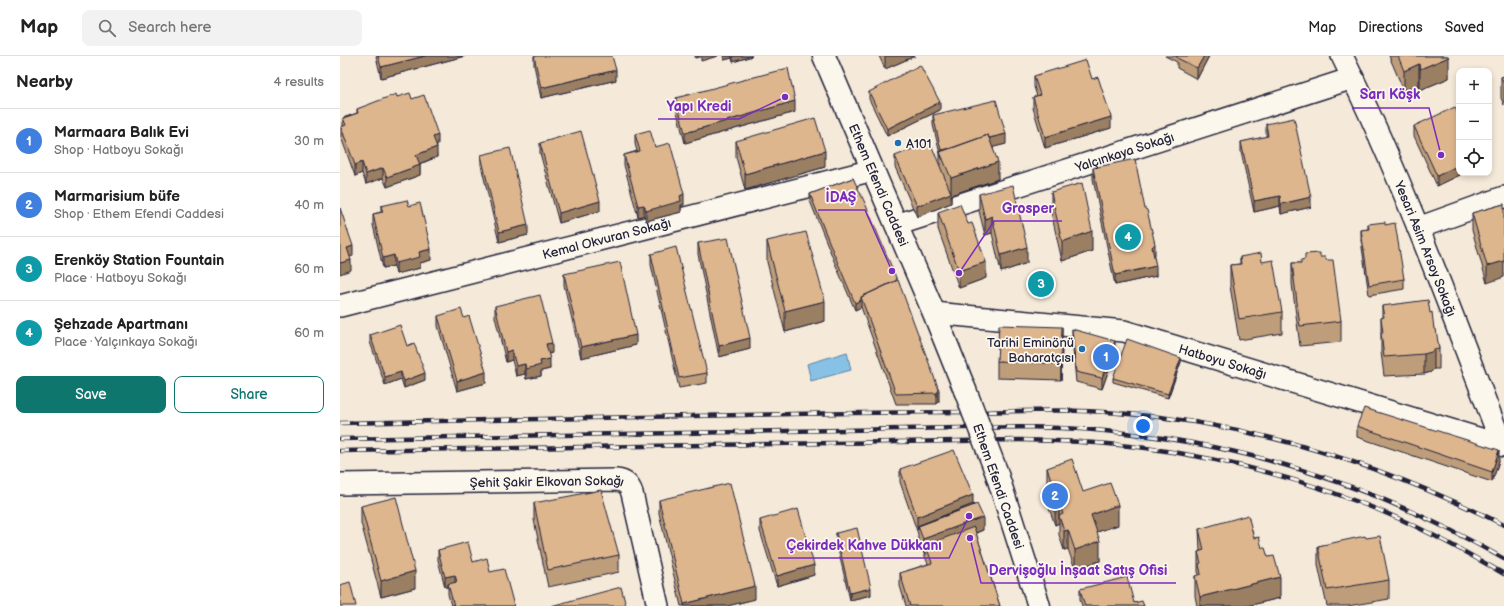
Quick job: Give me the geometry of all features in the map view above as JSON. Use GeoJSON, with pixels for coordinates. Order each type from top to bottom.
{"type":"FeatureCollection","features":[{"type":"Feature","properties":{"kind":"main road","name":"Ethem Efendi Caddesi"},"geometry":{"type":"LineString","coordinates":[[824,56],[934,313],[965,390],[996,471],[1039,606]]}},
{"type":"Feature","properties":{"kind":"street","name":"Yesari Asim Arsoy Sokağı"},"geometry":{"type":"LineString","coordinates":[[1342,56],[1418,228],[1503,445]]}},
{"type":"Feature","properties":{"kind":"street","name":"Yalçınkaya Sokağı"},"geometry":{"type":"LineString","coordinates":[[896,225],[1353,78]]}},
{"type":"Feature","properties":{"kind":"street","name":"Kemal Okvuran Sokağı"},"geometry":{"type":"LineString","coordinates":[[340,306],[873,170]]}},
{"type":"Feature","properties":{"kind":"street"},"geometry":{"type":"LineString","coordinates":[[1418,228],[1504,197]]}},
{"type":"Feature","properties":{"kind":"street","name":"Hatboyu Sokağı"},"geometry":{"type":"LineString","coordinates":[[934,313],[1124,331],[1503,445]]}},
{"type":"Feature","properties":{"kind":"street","name":"Şehit Şakir Elkovan Sokağı"},"geometry":{"type":"LineString","coordinates":[[340,484],[616,480],[624,482],[631,490],[658,606]]}},
{"type":"Feature","properties":{"kind":"water"},"geometry":{"type":"Polygon","coordinates":[[[847,352],[851,370],[811,381],[807,364],[847,352]]]}},
{"type":"Feature","properties":{"kind":"building"},"geometry":{"type":"Polygon","coordinates":[[[378,56],[425,56],[381,67],[378,56]]]}},
{"type":"Feature","properties":{"kind":"building"},"geometry":{"type":"Polygon","coordinates":[[[534,56],[612,56],[616,70],[541,88],[534,56]]]}},
{"type":"Feature","properties":{"kind":"building"},"geometry":{"type":"Polygon","coordinates":[[[1177,56],[1204,56],[1197,68],[1177,58],[1177,56]]]}},
{"type":"Feature","properties":{"kind":"building"},"geometry":{"type":"Polygon","coordinates":[[[1398,56],[1449,57],[1420,69],[1419,64],[1404,71],[1398,56]]]}},
{"type":"Feature","properties":{"kind":"building"},"geometry":{"type":"Polygon","coordinates":[[[1086,60],[1092,79],[1098,77],[1111,117],[1045,137],[1033,97],[1040,95],[1034,76],[1086,60]]]}},
{"type":"Feature","properties":{"kind":"building"},"geometry":{"type":"Polygon","coordinates":[[[920,65],[940,102],[887,129],[869,92],[920,65]]]}},
{"type":"Feature","properties":{"kind":"building"},"geometry":{"type":"Polygon","coordinates":[[[788,68],[795,101],[685,133],[676,98],[788,68]]]}},
{"type":"Feature","properties":{"kind":"building"},"geometry":{"type":"Polygon","coordinates":[[[1504,76],[1504,84],[1501,77],[1504,76]]]}},
{"type":"Feature","properties":{"kind":"building"},"geometry":{"type":"Polygon","coordinates":[[[410,93],[412,99],[424,95],[438,135],[433,137],[437,147],[416,155],[420,165],[387,177],[383,168],[366,174],[362,162],[355,165],[341,127],[346,125],[343,118],[358,113],[357,109],[396,94],[397,97],[410,93]]]}},
{"type":"Feature","properties":{"kind":"building"},"geometry":{"type":"Polygon","coordinates":[[[996,100],[1006,134],[989,138],[988,135],[952,148],[941,150],[933,115],[996,100]]]}},
{"type":"Feature","properties":{"kind":"building"},"geometry":{"type":"Polygon","coordinates":[[[1455,107],[1456,166],[1437,176],[1414,126],[1455,107]]]}},
{"type":"Feature","properties":{"kind":"building"},"geometry":{"type":"Polygon","coordinates":[[[815,118],[825,151],[745,174],[736,141],[815,118]]]}},
{"type":"Feature","properties":{"kind":"building"},"geometry":{"type":"Polygon","coordinates":[[[1294,118],[1311,197],[1281,204],[1280,196],[1254,201],[1241,142],[1268,136],[1266,124],[1294,118]]]}},
{"type":"Feature","properties":{"kind":"building"},"geometry":{"type":"Polygon","coordinates":[[[650,130],[655,147],[670,143],[684,194],[680,196],[681,201],[646,211],[644,205],[638,206],[624,155],[640,151],[635,134],[650,130]]]}},
{"type":"Feature","properties":{"kind":"building"},"geometry":{"type":"Polygon","coordinates":[[[581,131],[600,201],[559,213],[540,143],[581,131]]]}},
{"type":"Feature","properties":{"kind":"building"},"geometry":{"type":"Polygon","coordinates":[[[988,135],[998,162],[951,178],[940,152],[988,135]]]}},
{"type":"Feature","properties":{"kind":"building"},"geometry":{"type":"Polygon","coordinates":[[[930,142],[951,193],[917,206],[895,156],[930,142]]]}},
{"type":"Feature","properties":{"kind":"building"},"geometry":{"type":"Polygon","coordinates":[[[510,148],[528,225],[499,232],[481,155],[510,148]]]}},
{"type":"Feature","properties":{"kind":"building"},"geometry":{"type":"Polygon","coordinates":[[[1135,159],[1145,209],[1147,210],[1155,244],[1152,247],[1156,266],[1115,275],[1093,168],[1135,159]]]}},
{"type":"Feature","properties":{"kind":"building"},"geometry":{"type":"Polygon","coordinates":[[[853,178],[897,280],[861,297],[861,300],[855,303],[810,194],[853,178]]]}},
{"type":"Feature","properties":{"kind":"building"},"geometry":{"type":"Polygon","coordinates":[[[1082,183],[1092,231],[1062,242],[1051,192],[1082,183]]]}},
{"type":"Feature","properties":{"kind":"building"},"geometry":{"type":"Polygon","coordinates":[[[1013,185],[1027,247],[1001,255],[992,216],[985,219],[979,194],[1013,185]]]}},
{"type":"Feature","properties":{"kind":"building"},"geometry":{"type":"Polygon","coordinates":[[[407,200],[409,206],[420,203],[431,249],[419,252],[420,257],[396,263],[394,255],[383,258],[373,214],[383,212],[381,206],[407,200]]]}},
{"type":"Feature","properties":{"kind":"building"},"geometry":{"type":"Polygon","coordinates":[[[960,204],[968,224],[972,223],[986,262],[959,271],[938,212],[960,204]]]}},
{"type":"Feature","properties":{"kind":"building"},"geometry":{"type":"Polygon","coordinates":[[[1504,204],[1504,261],[1487,266],[1472,213],[1504,204]]]}},
{"type":"Feature","properties":{"kind":"building"},"geometry":{"type":"Polygon","coordinates":[[[340,208],[353,246],[347,248],[351,260],[340,263],[340,208]]]}},
{"type":"Feature","properties":{"kind":"building"},"geometry":{"type":"Polygon","coordinates":[[[1385,222],[1385,225],[1395,223],[1404,279],[1369,285],[1361,230],[1369,229],[1368,224],[1385,222]]]}},
{"type":"Feature","properties":{"kind":"building"},"geometry":{"type":"Polygon","coordinates":[[[806,232],[825,301],[785,311],[767,241],[806,232]]]}},
{"type":"Feature","properties":{"kind":"building"},"geometry":{"type":"Polygon","coordinates":[[[728,238],[750,338],[719,346],[698,243],[728,238]]]}},
{"type":"Feature","properties":{"kind":"building"},"geometry":{"type":"Polygon","coordinates":[[[676,247],[707,373],[679,378],[651,254],[676,247]]]}},
{"type":"Feature","properties":{"kind":"building"},"geometry":{"type":"Polygon","coordinates":[[[1261,253],[1262,262],[1273,260],[1282,312],[1239,319],[1230,265],[1241,264],[1240,257],[1261,253]]]}},
{"type":"Feature","properties":{"kind":"building"},"geometry":{"type":"Polygon","coordinates":[[[1320,253],[1320,257],[1325,257],[1326,260],[1333,260],[1341,321],[1300,326],[1292,263],[1301,263],[1301,260],[1305,259],[1305,254],[1320,253]]]}},
{"type":"Feature","properties":{"kind":"building"},"geometry":{"type":"Polygon","coordinates":[[[620,262],[636,335],[581,347],[564,274],[620,262]]]}},
{"type":"Feature","properties":{"kind":"building"},"geometry":{"type":"Polygon","coordinates":[[[898,280],[939,390],[937,393],[896,394],[861,297],[898,280]]]}},
{"type":"Feature","properties":{"kind":"building"},"geometry":{"type":"Polygon","coordinates":[[[540,295],[552,343],[546,344],[550,359],[540,361],[541,365],[526,369],[525,364],[516,366],[512,350],[506,352],[495,306],[540,295]]]}},
{"type":"Feature","properties":{"kind":"building"},"geometry":{"type":"Polygon","coordinates":[[[1428,300],[1430,313],[1432,312],[1434,329],[1436,329],[1439,349],[1424,354],[1384,357],[1381,333],[1383,333],[1381,318],[1384,317],[1382,306],[1428,300]]]}},
{"type":"Feature","properties":{"kind":"building"},"geometry":{"type":"Polygon","coordinates":[[[461,309],[464,318],[469,316],[486,372],[457,381],[438,316],[461,309]]]}},
{"type":"Feature","properties":{"kind":"building"},"geometry":{"type":"Polygon","coordinates":[[[400,325],[407,346],[414,343],[425,373],[404,381],[401,372],[385,377],[370,335],[400,325]]]}},
{"type":"Feature","properties":{"kind":"building"},"geometry":{"type":"Polygon","coordinates":[[[999,325],[1062,327],[1061,364],[997,361],[999,325]]]}},
{"type":"Feature","properties":{"kind":"building"},"geometry":{"type":"Polygon","coordinates":[[[1072,329],[1115,341],[1102,378],[1076,372],[1072,329]]]}},
{"type":"Feature","properties":{"kind":"building"},"geometry":{"type":"Polygon","coordinates":[[[1127,339],[1181,358],[1168,394],[1113,378],[1127,339]]]}},
{"type":"Feature","properties":{"kind":"building"},"geometry":{"type":"Polygon","coordinates":[[[1364,408],[1499,450],[1492,472],[1357,426],[1364,408]]]}},
{"type":"Feature","properties":{"kind":"building"},"geometry":{"type":"Polygon","coordinates":[[[954,450],[973,495],[917,517],[900,469],[954,450]]]}},
{"type":"Feature","properties":{"kind":"building"},"geometry":{"type":"Polygon","coordinates":[[[1072,459],[1083,492],[1110,483],[1118,505],[1091,515],[1100,541],[1075,550],[1068,530],[1064,531],[1059,516],[1063,514],[1059,504],[1055,505],[1049,489],[1054,488],[1047,468],[1072,459]]]}},
{"type":"Feature","properties":{"kind":"building"},"geometry":{"type":"Polygon","coordinates":[[[730,483],[755,586],[684,604],[659,500],[730,483]]]}},
{"type":"Feature","properties":{"kind":"building"},"geometry":{"type":"Polygon","coordinates":[[[601,490],[619,555],[548,570],[534,503],[601,490]]]}},
{"type":"Feature","properties":{"kind":"building"},"geometry":{"type":"Polygon","coordinates":[[[396,497],[415,571],[381,581],[361,506],[396,497]]]}},
{"type":"Feature","properties":{"kind":"building"},"geometry":{"type":"Polygon","coordinates":[[[973,504],[974,505],[918,526],[918,530],[917,526],[973,504]]]}},
{"type":"Feature","properties":{"kind":"building"},"geometry":{"type":"Polygon","coordinates":[[[977,504],[983,517],[923,539],[918,526],[977,504]]]}},
{"type":"Feature","properties":{"kind":"building"},"geometry":{"type":"Polygon","coordinates":[[[798,509],[814,565],[777,576],[760,520],[798,509]]]}},
{"type":"Feature","properties":{"kind":"building"},"geometry":{"type":"Polygon","coordinates":[[[1248,515],[1254,538],[1259,537],[1262,548],[1265,548],[1268,557],[1274,556],[1280,577],[1200,597],[1195,576],[1201,574],[1199,564],[1201,563],[1198,552],[1204,550],[1199,529],[1248,515]]]}},
{"type":"Feature","properties":{"kind":"building"},"geometry":{"type":"Polygon","coordinates":[[[974,527],[1000,606],[910,606],[900,573],[932,563],[926,545],[974,527]]]}},
{"type":"Feature","properties":{"kind":"building"},"geometry":{"type":"Polygon","coordinates":[[[857,528],[871,588],[850,593],[836,533],[857,528]]]}},
{"type":"Feature","properties":{"kind":"building"},"geometry":{"type":"Polygon","coordinates":[[[1365,536],[1366,538],[1380,536],[1389,580],[1327,590],[1318,546],[1365,536]]]}},
{"type":"Feature","properties":{"kind":"building"},"geometry":{"type":"Polygon","coordinates":[[[468,542],[473,562],[487,558],[490,572],[504,569],[514,606],[454,606],[448,584],[457,582],[455,575],[445,577],[438,550],[468,542]]]}},
{"type":"Feature","properties":{"kind":"building"},"geometry":{"type":"Polygon","coordinates":[[[926,548],[926,555],[923,549],[926,548]]]}},
{"type":"Feature","properties":{"kind":"building"},"geometry":{"type":"Polygon","coordinates":[[[1127,577],[1134,603],[1142,601],[1144,606],[1085,606],[1080,589],[1127,577]]]}},
{"type":"Feature","properties":{"kind":"building"},"geometry":{"type":"Polygon","coordinates":[[[350,582],[356,606],[340,606],[340,585],[350,582]]]}},
{"type":"Feature","properties":{"kind":"building"},"geometry":{"type":"Polygon","coordinates":[[[621,587],[626,606],[551,606],[621,587]]]}},
{"type":"Feature","properties":{"kind":"railway"},"geometry":{"type":"LineString","coordinates":[[340,423],[792,414],[1047,411],[1118,413],[1169,418],[1219,426],[1317,450],[1412,484],[1458,503],[1504,525]]}},
{"type":"Feature","properties":{"kind":"railway"},"geometry":{"type":"LineString","coordinates":[[340,439],[997,427],[1087,429],[1158,437],[1211,446],[1262,458],[1312,473],[1361,490],[1409,510],[1457,533],[1504,559]]}},
{"type":"Feature","properties":{"kind":"railway"},"geometry":{"type":"LineString","coordinates":[[340,451],[1019,440],[1114,444],[1212,459],[1277,475],[1340,495],[1415,526],[1504,574]]}},
{"type":"Feature","properties":{"kind":"place","name":"Yapı Kredi"},"geometry":{"type":"Point","coordinates":[785,97]}},
{"type":"Feature","properties":{"kind":"place","name":"A101"},"geometry":{"type":"Point","coordinates":[898,143]}},
{"type":"Feature","properties":{"kind":"place","name":"Sarı Köşk"},"geometry":{"type":"Point","coordinates":[1441,155]}},
{"type":"Feature","properties":{"kind":"place","name":"Şehzade Apartmanı"},"geometry":{"type":"Point","coordinates":[1128,237]}},
{"type":"Feature","properties":{"kind":"place","name":"İDAŞ"},"geometry":{"type":"Point","coordinates":[892,271]}},
{"type":"Feature","properties":{"kind":"place","name":"Grosper"},"geometry":{"type":"Point","coordinates":[959,273]}},
{"type":"Feature","properties":{"kind":"place","name":"Erenköy Station Fountain"},"geometry":{"type":"Point","coordinates":[1041,284]}},
{"type":"Feature","properties":{"kind":"place","name":"Tarihi Eminönü Baharatçısı"},"geometry":{"type":"Point","coordinates":[1082,349]}},
{"type":"Feature","properties":{"kind":"place","name":"Marmaara Balık Evi"},"geometry":{"type":"Point","coordinates":[1106,357]}},
{"type":"Feature","properties":{"kind":"place","name":"Marmarisium büfe"},"geometry":{"type":"Point","coordinates":[1055,496]}},
{"type":"Feature","properties":{"kind":"place","name":"Çekirdek Kahve Dükkanı"},"geometry":{"type":"Point","coordinates":[969,516]}},
{"type":"Feature","properties":{"kind":"place","name":"Dervişoğlu İnşaat Satış Ofisi"},"geometry":{"type":"Point","coordinates":[970,538]}}]}
